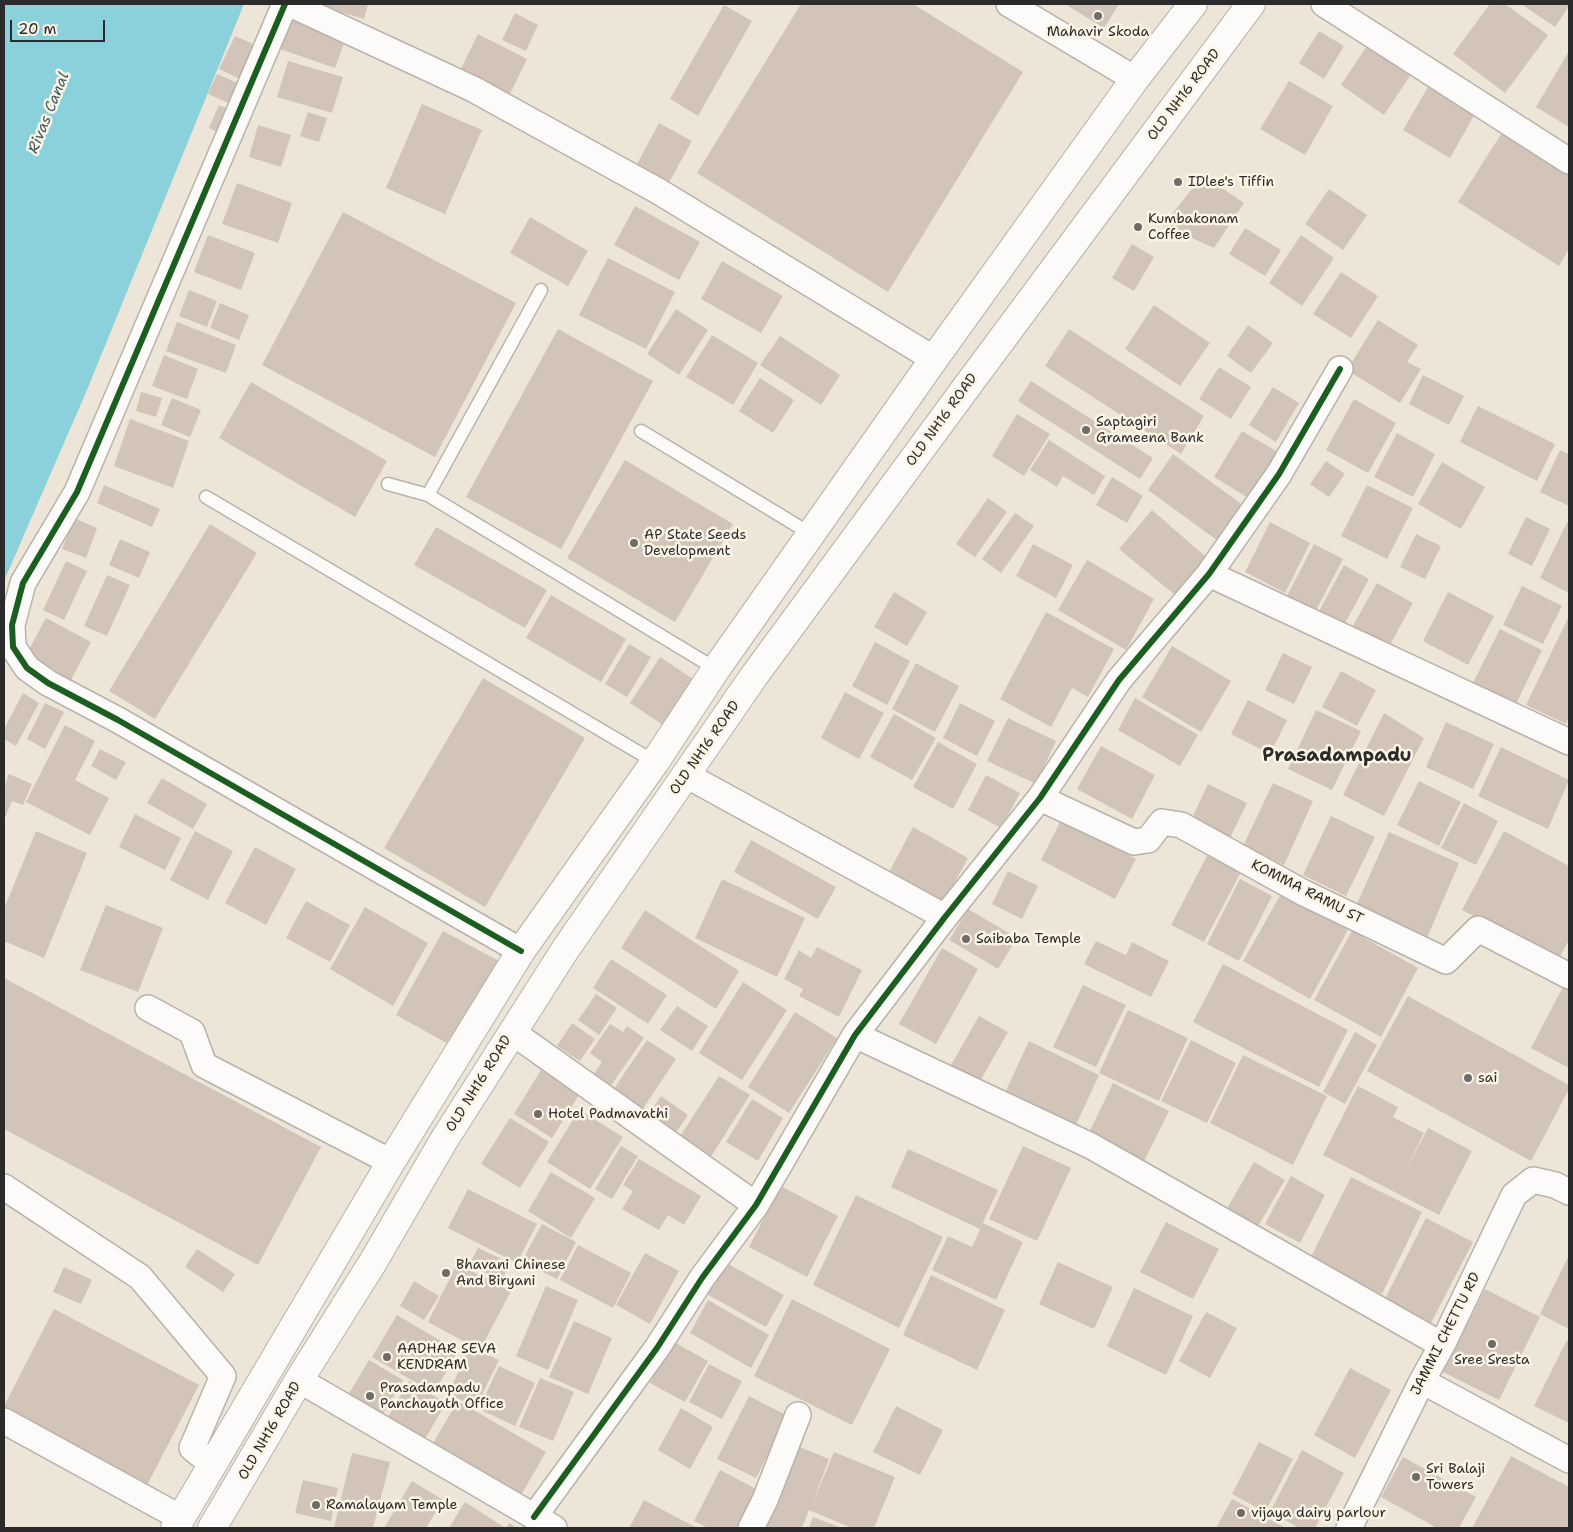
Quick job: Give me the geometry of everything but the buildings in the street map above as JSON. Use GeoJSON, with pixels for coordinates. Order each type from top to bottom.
{"type":"FeatureCollection","features":[{"type":"Feature","properties":{"kind":"main road"},"geometry":{"type":"LineString","coordinates":[[178,1523],[391,1162],[521,951],[655,762],[716,669],[934,359],[1135,78],[1193,4]]}},
{"type":"Feature","properties":{"kind":"main road","name":"OLD NH16 ROAD"},"geometry":{"type":"LineString","coordinates":[[212,1528],[299,1380],[373,1262],[444,1140],[565,950],[754,676],[1251,4]]}},
{"type":"Feature","properties":{"kind":"street"},"geometry":{"type":"LineString","coordinates":[[285,4],[77,492],[23,583],[12,625],[13,647],[27,668],[48,683],[118,720],[521,951]]}},
{"type":"Feature","properties":{"kind":"street"},"geometry":{"type":"LineString","coordinates":[[290,4],[464,85],[658,191],[934,359]]}},
{"type":"Feature","properties":{"kind":"street"},"geometry":{"type":"LineString","coordinates":[[1009,4],[1135,78]]}},
{"type":"Feature","properties":{"kind":"street"},"geometry":{"type":"LineString","coordinates":[[1324,4],[1569,161]]}},
{"type":"Feature","properties":{"kind":"street"},"geometry":{"type":"LineString","coordinates":[[299,1380],[544,1522],[702,1278],[756,1205],[855,1035],[945,917],[1040,798],[1119,680],[1208,574],[1279,474],[1340,369]]}},
{"type":"Feature","properties":{"kind":"street"},"geometry":{"type":"LineString","coordinates":[[1208,574],[1569,742]]}},
{"type":"Feature","properties":{"kind":"street"},"geometry":{"type":"LineString","coordinates":[[686,775],[945,917]]}},
{"type":"Feature","properties":{"kind":"street","name":"KOMMA RAMU ST"},"geometry":{"type":"LineString","coordinates":[[1040,798],[1134,842],[1148,840],[1162,822],[1180,825],[1304,893],[1446,961],[1478,929],[1569,976]]}},
{"type":"Feature","properties":{"kind":"street"},"geometry":{"type":"LineString","coordinates":[[148,1008],[192,1032],[204,1065],[391,1162]]}},
{"type":"Feature","properties":{"kind":"street"},"geometry":{"type":"LineString","coordinates":[[512,1032],[756,1205]]}},
{"type":"Feature","properties":{"kind":"street"},"geometry":{"type":"LineString","coordinates":[[855,1035],[1091,1146],[1442,1345]]}},
{"type":"Feature","properties":{"kind":"street","name":"JAMMI CHETTU RD"},"geometry":{"type":"LineString","coordinates":[[1349,1528],[1422,1381],[1442,1345],[1514,1195],[1533,1180],[1555,1185],[1569,1192]]}},
{"type":"Feature","properties":{"kind":"street"},"geometry":{"type":"LineString","coordinates":[[4,1187],[140,1277],[224,1376],[192,1448],[212,1464]]}},
{"type":"Feature","properties":{"kind":"street"},"geometry":{"type":"LineString","coordinates":[[1422,1381],[1569,1460]]}},
{"type":"Feature","properties":{"kind":"street"},"geometry":{"type":"LineString","coordinates":[[751,1528],[765,1500],[798,1416]]}},
{"type":"Feature","properties":{"kind":"street"},"geometry":{"type":"LineString","coordinates":[[4,1421],[178,1523]]}},
{"type":"Feature","properties":{"kind":"lane"},"geometry":{"type":"LineString","coordinates":[[428,495],[542,290]]}},
{"type":"Feature","properties":{"kind":"lane"},"geometry":{"type":"LineString","coordinates":[[641,431],[811,534]]}},
{"type":"Feature","properties":{"kind":"lane"},"geometry":{"type":"LineString","coordinates":[[388,484],[428,495],[716,669]]}},
{"type":"Feature","properties":{"kind":"lane"},"geometry":{"type":"LineString","coordinates":[[206,497],[655,762]]}},
{"type":"Feature","properties":{"kind":"water","name":"Rivas Canal"},"geometry":{"type":"Polygon","coordinates":[[[4,4],[244,4],[87,390],[4,581],[4,4]]]}},
{"type":"Feature","properties":{"kind":"cycle path"},"geometry":{"type":"LineString","coordinates":[[285,4],[77,492],[23,583],[12,625],[13,647],[27,668],[48,683],[118,720],[521,951]]}},
{"type":"Feature","properties":{"kind":"cycle path"},"geometry":{"type":"LineString","coordinates":[[534,1517],[657,1348],[702,1278],[756,1205],[855,1035],[945,917],[1040,798],[1119,680],[1209,574],[1279,474],[1340,369]]}},
{"type":"Feature","properties":{"kind":"place","name":"Mahavir Skoda"},"geometry":{"type":"Point","coordinates":[1098,16]}},
{"type":"Feature","properties":{"kind":"place","name":"IDlee's Tiffin"},"geometry":{"type":"Point","coordinates":[1178,182]}},
{"type":"Feature","properties":{"kind":"place","name":"Kumbakonam Coffee"},"geometry":{"type":"Point","coordinates":[1138,227]}},
{"type":"Feature","properties":{"kind":"place","name":"Saptagiri Grameena Bank"},"geometry":{"type":"Point","coordinates":[1086,430]}},
{"type":"Feature","properties":{"kind":"place","name":"AP State Seeds Development"},"geometry":{"type":"Point","coordinates":[634,543]}},
{"type":"Feature","properties":{"kind":"place","name":"Saibaba Temple"},"geometry":{"type":"Point","coordinates":[966,939]}},
{"type":"Feature","properties":{"kind":"place","name":"sai"},"geometry":{"type":"Point","coordinates":[1468,1078]}},
{"type":"Feature","properties":{"kind":"place","name":"Hotel Padmavathi"},"geometry":{"type":"Point","coordinates":[538,1114]}},
{"type":"Feature","properties":{"kind":"place","name":"Bhavani Chinese And Biryani"},"geometry":{"type":"Point","coordinates":[446,1273]}},
{"type":"Feature","properties":{"kind":"place","name":"Sree Sresta"},"geometry":{"type":"Point","coordinates":[1492,1344]}},
{"type":"Feature","properties":{"kind":"place","name":"AADHAR SEVA KENDRAM"},"geometry":{"type":"Point","coordinates":[387,1357]}},
{"type":"Feature","properties":{"kind":"place","name":"Prasadampadu Panchayath Office"},"geometry":{"type":"Point","coordinates":[370,1396]}},
{"type":"Feature","properties":{"kind":"place","name":"Sri Balaji Towers"},"geometry":{"type":"Point","coordinates":[1416,1477]}},
{"type":"Feature","properties":{"kind":"place","name":"Ramalayam Temple"},"geometry":{"type":"Point","coordinates":[316,1505]}},
{"type":"Feature","properties":{"kind":"place","name":"vijaya dairy parlour"},"geometry":{"type":"Point","coordinates":[1241,1513]}},
{"type":"Feature","properties":{"kind":"district","name":"Prasadampadu"},"geometry":{"type":"Point","coordinates":[1337,756]}}]}
